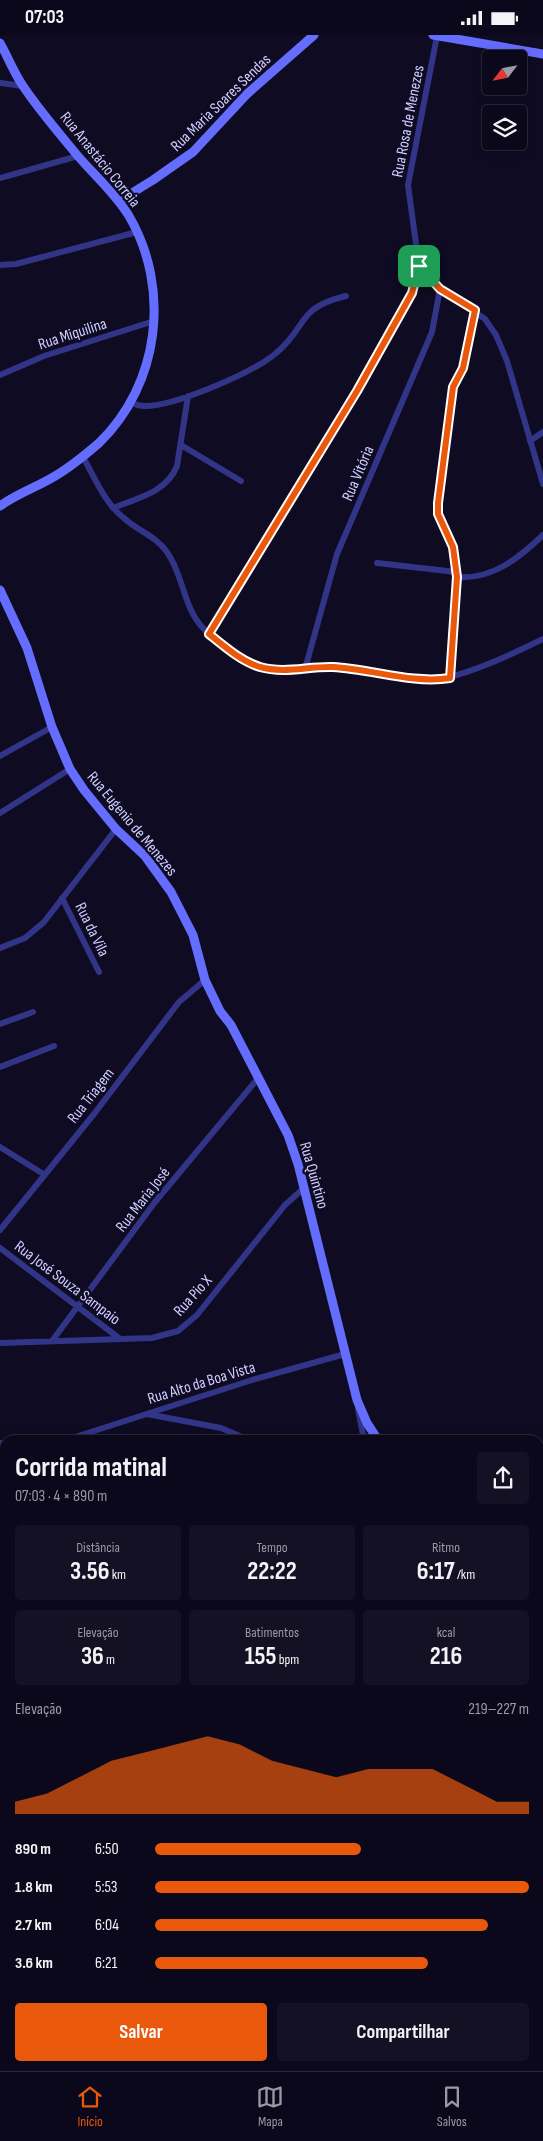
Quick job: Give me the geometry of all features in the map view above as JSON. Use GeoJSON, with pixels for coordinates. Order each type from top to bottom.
{"type":"FeatureCollection","features":[{"type":"Feature","properties":{"kind":"main road","name":"Rua Maria Soares Sendas"},"geometry":{"type":"LineString","coordinates":[[118,201],[153,180],[192,152],[247,93],[314,35]]}},
{"type":"Feature","properties":{"kind":"main road"},"geometry":{"type":"LineString","coordinates":[[435,35],[543,54]]}},
{"type":"Feature","properties":{"kind":"main road","name":"Rua Anastácio Correia"},"geometry":{"type":"LineString","coordinates":[[0,43],[23,86],[78,156],[118,201],[138,232],[150,272],[156,301],[153,340],[145,370],[129,402],[100,441],[83,457],[51,478],[0,506]]}},
{"type":"Feature","properties":{"kind":"main road","name":"Rua Eugenio de Menezes"},"geometry":{"type":"LineString","coordinates":[[0,590],[27,648],[52,727],[70,769],[84,791],[116,829],[145,856],[158,873],[184,915],[193,935]]}},
{"type":"Feature","properties":{"kind":"main road","name":"Rua Quintino"},"geometry":{"type":"LineString","coordinates":[[193,935],[205,980],[220,1011],[231,1025],[259,1077],[288,1135],[298,1164],[357,1400]]}},
{"type":"Feature","properties":{"kind":"main road"},"geometry":{"type":"LineString","coordinates":[[357,1400],[375,1435]]}},
{"type":"Feature","properties":{"kind":"street","name":"Rua Rosa de Menezes"},"geometry":{"type":"LineString","coordinates":[[209,634],[357,391],[412,293],[419,266],[408,185],[435,35]]}},
{"type":"Feature","properties":{"kind":"street"},"geometry":{"type":"LineString","coordinates":[[0,83],[23,86]]}},
{"type":"Feature","properties":{"kind":"street"},"geometry":{"type":"LineString","coordinates":[[0,179],[78,156]]}},
{"type":"Feature","properties":{"kind":"street"},"geometry":{"type":"LineString","coordinates":[[0,265],[16,264],[138,232]]}},
{"type":"Feature","properties":{"kind":"street"},"geometry":{"type":"LineString","coordinates":[[419,266],[440,289],[475,310],[485,319],[496,335],[507,361],[543,484]]}},
{"type":"Feature","properties":{"kind":"street","name":"Rua Vitória"},"geometry":{"type":"LineString","coordinates":[[305,669],[324,592],[337,554],[432,332],[440,289]]}},
{"type":"Feature","properties":{"kind":"street"},"geometry":{"type":"LineString","coordinates":[[129,402],[144,406],[188,396],[262,364],[284,347],[303,319],[316,306],[346,297]]}},
{"type":"Feature","properties":{"kind":"street"},"geometry":{"type":"LineString","coordinates":[[450,678],[457,575],[453,547],[438,514],[438,503],[453,387],[463,368],[475,310]]}},
{"type":"Feature","properties":{"kind":"street","name":"Rua Miquilina"},"geometry":{"type":"LineString","coordinates":[[0,375],[44,356],[154,321]]}},
{"type":"Feature","properties":{"kind":"street"},"geometry":{"type":"LineString","coordinates":[[112,508],[145,495],[167,483],[177,466],[188,396]]}},
{"type":"Feature","properties":{"kind":"street"},"geometry":{"type":"LineString","coordinates":[[530,441],[543,432]]}},
{"type":"Feature","properties":{"kind":"street"},"geometry":{"type":"LineString","coordinates":[[181,445],[241,481]]}},
{"type":"Feature","properties":{"kind":"street"},"geometry":{"type":"LineString","coordinates":[[83,457],[112,508],[125,520],[155,539],[166,551],[195,617],[209,634],[250,663],[276,669],[332,667],[435,680],[450,678],[521,650],[543,639]]}},
{"type":"Feature","properties":{"kind":"street"},"geometry":{"type":"LineString","coordinates":[[377,563],[471,578],[498,570],[543,535]]}},
{"type":"Feature","properties":{"kind":"street"},"geometry":{"type":"LineString","coordinates":[[0,757],[52,727]]}},
{"type":"Feature","properties":{"kind":"street"},"geometry":{"type":"LineString","coordinates":[[0,813],[70,769]]}},
{"type":"Feature","properties":{"kind":"street"},"geometry":{"type":"LineString","coordinates":[[0,948],[25,938],[35,930],[116,829]]}},
{"type":"Feature","properties":{"kind":"street","name":"Rua da Vila"},"geometry":{"type":"LineString","coordinates":[[62,898],[99,972]]}},
{"type":"Feature","properties":{"kind":"street","name":"Rua Triagem"},"geometry":{"type":"LineString","coordinates":[[0,1230],[179,1002],[205,980]]}},
{"type":"Feature","properties":{"kind":"street"},"geometry":{"type":"LineString","coordinates":[[0,1023],[33,1012]]}},
{"type":"Feature","properties":{"kind":"street"},"geometry":{"type":"LineString","coordinates":[[0,1067],[54,1046]]}},
{"type":"Feature","properties":{"kind":"street","name":"Rua Maria José"},"geometry":{"type":"LineString","coordinates":[[52,1341],[155,1202],[259,1077]]}},
{"type":"Feature","properties":{"kind":"street"},"geometry":{"type":"LineString","coordinates":[[0,1147],[45,1175]]}},
{"type":"Feature","properties":{"kind":"street","name":"Rua Pio X"},"geometry":{"type":"LineString","coordinates":[[0,1343],[166,1335],[188,1324],[285,1205],[304,1189]]}},
{"type":"Feature","properties":{"kind":"street","name":"Rua José Souza Sampaio"},"geometry":{"type":"LineString","coordinates":[[0,1248],[119,1338]]}},
{"type":"Feature","properties":{"kind":"street","name":"Rua Alto da Boa Vista"},"geometry":{"type":"LineString","coordinates":[[81,1435],[345,1354]]}},
{"type":"Feature","properties":{"kind":"street","name":"Rua Quintino"},"geometry":{"type":"LineString","coordinates":[[357,1400],[363,1435]]}},
{"type":"Feature","properties":{"kind":"street"},"geometry":{"type":"LineString","coordinates":[[145,1414],[221,1428],[237,1435]]}},
{"type":"Feature","properties":{"kind":"route"},"geometry":{"type":"LineString","coordinates":[[419,266],[440,289],[475,310],[462,372],[454,382],[453,387],[438,503],[438,514],[453,547],[457,577],[450,678],[435,680],[418,679],[358,669],[332,667],[291,670],[276,669],[250,663],[237,656],[209,634],[357,391],[401,314],[412,293],[419,266]]}}]}
